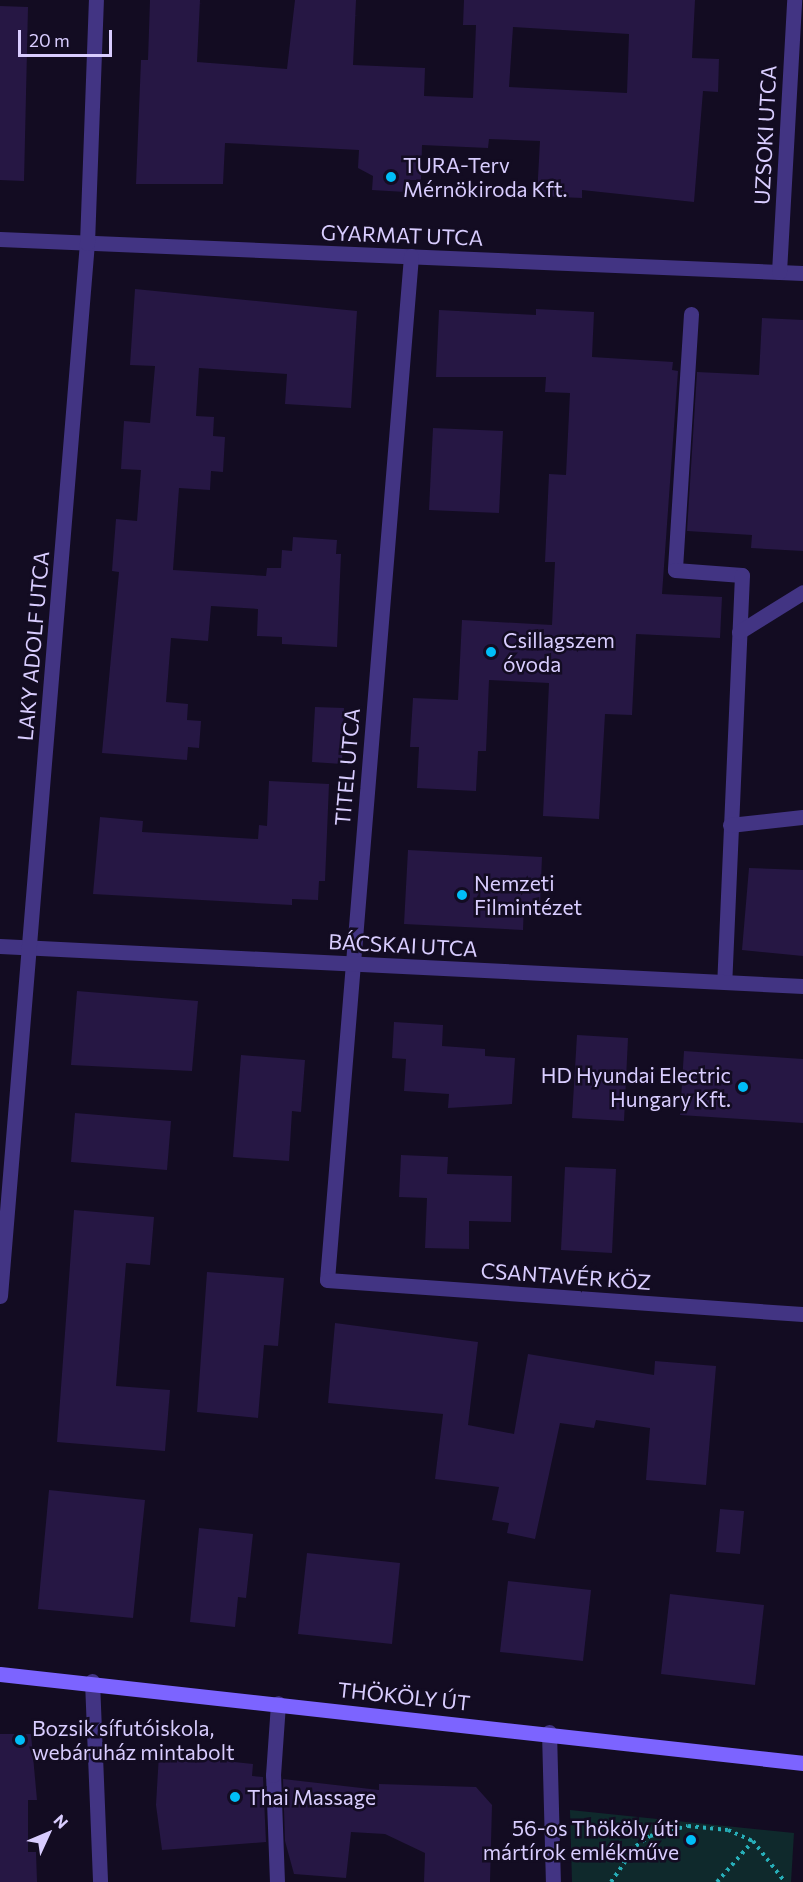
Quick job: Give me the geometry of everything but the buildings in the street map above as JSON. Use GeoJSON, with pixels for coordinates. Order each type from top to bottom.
{"type":"FeatureCollection","features":[{"type":"Feature","properties":{"kind":"main road","name":"THÖKÖLY ÚT"},"geometry":{"type":"LineString","coordinates":[[0,1674],[92,1681],[803,1763]]}},
{"type":"Feature","properties":{"kind":"street","name":"LAKY ADOLF UTCA"},"geometry":{"type":"LineString","coordinates":[[0,1296],[87,243],[96,0]]}},
{"type":"Feature","properties":{"kind":"street","name":"UZSOKI UTCA"},"geometry":{"type":"LineString","coordinates":[[779,272],[794,0]]}},
{"type":"Feature","properties":{"kind":"street","name":"GYARMAT UTCA"},"geometry":{"type":"LineString","coordinates":[[0,239],[803,273]]}},
{"type":"Feature","properties":{"kind":"street","name":"TITEL UTCA"},"geometry":{"type":"LineString","coordinates":[[327,1280],[411,256]]}},
{"type":"Feature","properties":{"kind":"street"},"geometry":{"type":"LineString","coordinates":[[691,314],[675,570],[742,574],[724,982]]}},
{"type":"Feature","properties":{"kind":"street"},"geometry":{"type":"LineString","coordinates":[[739,632],[803,592]]}},
{"type":"Feature","properties":{"kind":"street"},"geometry":{"type":"LineString","coordinates":[[730,825],[803,817]]}},
{"type":"Feature","properties":{"kind":"street","name":"BÁCSKAI UTCA"},"geometry":{"type":"LineString","coordinates":[[0,946],[803,986]]}},
{"type":"Feature","properties":{"kind":"street","name":"CSANTAVÉR KÖZ"},"geometry":{"type":"LineString","coordinates":[[327,1280],[803,1314]]}},
{"type":"Feature","properties":{"kind":"street"},"geometry":{"type":"LineString","coordinates":[[92,1681],[99,1882]]}},
{"type":"Feature","properties":{"kind":"street"},"geometry":{"type":"LineString","coordinates":[[277,1882],[273,1775],[278,1703]]}},
{"type":"Feature","properties":{"kind":"street"},"geometry":{"type":"LineString","coordinates":[[549,1732],[553,1882]]}},
{"type":"Feature","properties":{"kind":"path"},"geometry":{"type":"LineString","coordinates":[[610,1882],[636,1846],[668,1830],[708,1827],[753,1841],[785,1882]]}},
{"type":"Feature","properties":{"kind":"path"},"geometry":{"type":"LineString","coordinates":[[717,1882],[753,1841]]}},
{"type":"Feature","properties":{"kind":"green space"},"geometry":{"type":"Polygon","coordinates":[[[570,1810],[794,1833],[791,1882],[572,1882],[570,1810]]]}},
{"type":"Feature","properties":{"kind":"place","name":"TURA-Terv Mérnökiroda Kft."},"geometry":{"type":"Point","coordinates":[391,177]}},
{"type":"Feature","properties":{"kind":"place","name":"Csillagszem óvoda"},"geometry":{"type":"Point","coordinates":[491,652]}},
{"type":"Feature","properties":{"kind":"place","name":"Nemzeti Filmintézet"},"geometry":{"type":"Point","coordinates":[462,895]}},
{"type":"Feature","properties":{"kind":"place","name":"HD Hyundai Electric Hungary Kft."},"geometry":{"type":"Point","coordinates":[743,1087]}},
{"type":"Feature","properties":{"kind":"place","name":"Bozsik sífutóiskola, webáruház mintabolt"},"geometry":{"type":"Point","coordinates":[20,1740]}},
{"type":"Feature","properties":{"kind":"place","name":"Thai Massage"},"geometry":{"type":"Point","coordinates":[235,1797]}},
{"type":"Feature","properties":{"kind":"place","name":"56-os Thököly úti mártírok emlékműve"},"geometry":{"type":"Point","coordinates":[691,1840]}}]}
